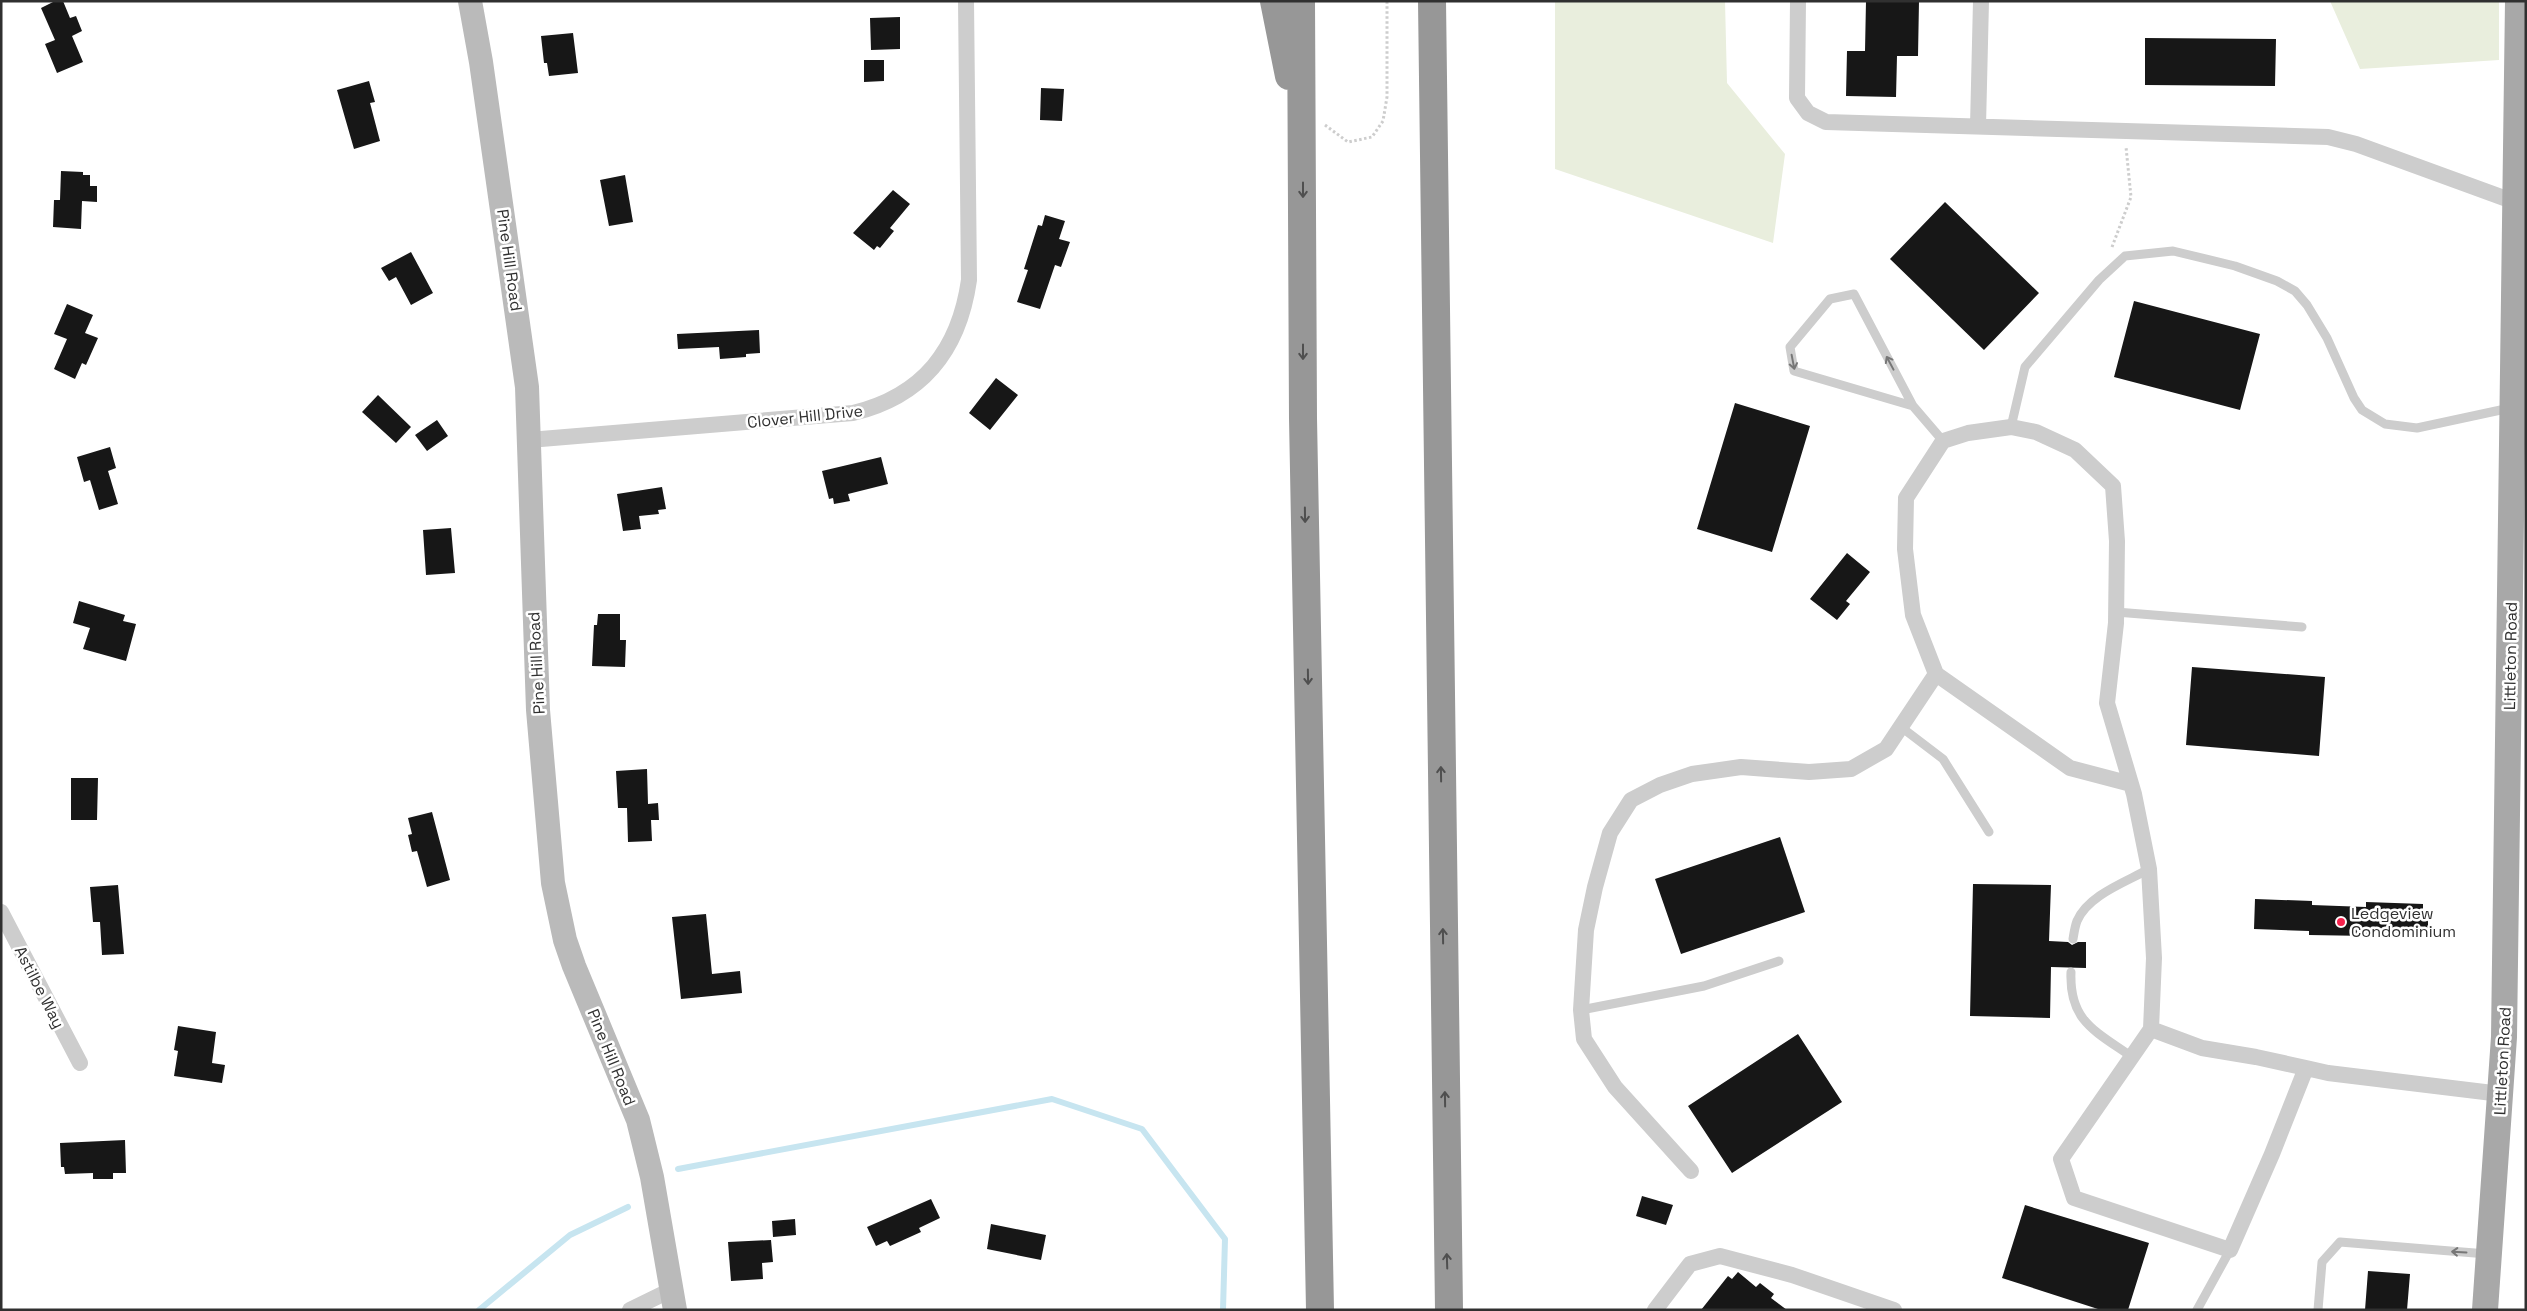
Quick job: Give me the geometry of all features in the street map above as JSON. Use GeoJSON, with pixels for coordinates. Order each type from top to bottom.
{"type":"FeatureCollection","features":[{"type":"Feature","properties":{"kind":"highway"},"geometry":{"type":"LineString","coordinates":[[1274,1],[1303,148]]}},
{"type":"Feature","properties":{"kind":"highway"},"geometry":{"type":"LineString","coordinates":[[1300,1],[1303,148],[1303,428],[1320,1310]]}},
{"type":"Feature","properties":{"kind":"highway"},"geometry":{"type":"LineString","coordinates":[[1432,9],[1449,1310]]}},
{"type":"Feature","properties":{"kind":"main road","name":"Littleton Road"},"geometry":{"type":"LineString","coordinates":[[2485,1310],[2501,1094],[2506,976],[2518,1]]}},
{"type":"Feature","properties":{"kind":"street","name":"Pine Hill Road"},"geometry":{"type":"LineString","coordinates":[[470,1],[527,387],[538,710],[553,883],[565,940],[574,966],[638,1120],[652,1177],[673,1300]]}},
{"type":"Feature","properties":{"kind":"street","name":"Clover Hill Drive"},"geometry":{"type":"LineString","coordinates":[[529,440],[853,413],[876,406],[898,396],[927,374],[954,336],[963,315],[969,280],[966,1]]}},
{"type":"Feature","properties":{"kind":"street"},"geometry":{"type":"LineString","coordinates":[[1798,1],[1798,98],[1802,106],[1816,119],[1826,122],[2328,137],[2356,144],[2515,202]]}},
{"type":"Feature","properties":{"kind":"street"},"geometry":{"type":"LineString","coordinates":[[1978,126],[1981,1]]}},
{"type":"Feature","properties":{"kind":"street"},"geometry":{"type":"LineString","coordinates":[[2131,784],[2070,768],[1936,674],[1913,616],[1905,549],[1906,498],[1943,441],[1968,433],[2011,427],[2036,432],[2075,450],[2113,486],[2117,542],[2116,612],[2107,703],[2131,784],[2149,869],[2154,958],[2151,1029],[2061,1159],[2074,1198],[2230,1250],[2272,1154],[2306,1068]]}},
{"type":"Feature","properties":{"kind":"street"},"geometry":{"type":"LineString","coordinates":[[1691,1172],[1615,1088],[1584,1039],[1581,1010],[1586,930],[1595,887],[1610,833],[1631,800],[1660,785],[1692,774],[1741,767],[1809,772],[1852,769],[1886,749],[1936,674]]}},
{"type":"Feature","properties":{"kind":"street","name":"Astilbe Way"},"geometry":{"type":"LineString","coordinates":[[1,912],[80,1063]]}},
{"type":"Feature","properties":{"kind":"street"},"geometry":{"type":"LineString","coordinates":[[2151,1029],[2202,1048],[2256,1057],[2328,1073],[2501,1094]]}},
{"type":"Feature","properties":{"kind":"street"},"geometry":{"type":"LineString","coordinates":[[1655,1310],[1690,1264],[1720,1256],[1792,1275],[1888,1309]]}},
{"type":"Feature","properties":{"kind":"street"},"geometry":{"type":"LineString","coordinates":[[630,1310],[673,1300]]}},
{"type":"Feature","properties":{"kind":"lane"},"geometry":{"type":"LineString","coordinates":[[2011,427],[2025,367],[2099,280],[2126,256],[2173,251],[2235,266],[2278,281],[2295,291],[2307,305],[2327,338],[2354,398],[2362,410],[2385,424],[2417,428],[2513,408]]}},
{"type":"Feature","properties":{"kind":"lane"},"geometry":{"type":"LineString","coordinates":[[1913,406],[1794,371],[1790,347],[1830,298],[1854,294],[1913,406],[1943,441]]}},
{"type":"Feature","properties":{"kind":"lane"},"geometry":{"type":"LineString","coordinates":[[2116,612],[2302,627]]}},
{"type":"Feature","properties":{"kind":"lane"},"geometry":{"type":"LineString","coordinates":[[1901,727],[1943,759],[1989,832]]}},
{"type":"Feature","properties":{"kind":"lane"},"geometry":{"type":"LineString","coordinates":[[2073,940],[2077,921],[2084,910],[2102,895],[2149,869]]}},
{"type":"Feature","properties":{"kind":"lane"},"geometry":{"type":"LineString","coordinates":[[1581,1010],[1704,986],[1779,961]]}},
{"type":"Feature","properties":{"kind":"lane"},"geometry":{"type":"LineString","coordinates":[[2072,972],[2071,993],[2087,1024],[2132,1057]]}},
{"type":"Feature","properties":{"kind":"lane"},"geometry":{"type":"LineString","coordinates":[[2318,1310],[2322,1262],[2340,1242],[2490,1254]]}},
{"type":"Feature","properties":{"kind":"lane"},"geometry":{"type":"LineString","coordinates":[[2197,1310],[2230,1250]]}},
{"type":"Feature","properties":{"kind":"path"},"geometry":{"type":"LineString","coordinates":[[1324,124],[1348,142],[1372,137],[1383,121],[1388,97],[1387,1]]}},
{"type":"Feature","properties":{"kind":"path"},"geometry":{"type":"LineString","coordinates":[[2099,280],[2131,197],[2124,131]]}},
{"type":"Feature","properties":{"kind":"green space"},"geometry":{"type":"Polygon","coordinates":[[[1555,1],[1725,1],[1727,83],[1785,154],[1773,243],[1555,169],[1555,1]]]}},
{"type":"Feature","properties":{"kind":"green space"},"geometry":{"type":"Polygon","coordinates":[[[2330,1],[2499,1],[2499,60],[2360,69],[2330,1]]]}},
{"type":"Feature","properties":{"kind":"building"},"geometry":{"type":"Polygon","coordinates":[[[55,1],[63,1],[70,18],[76,16],[82,31],[72,36],[83,62],[57,73],[45,44],[55,40],[41,8],[55,1]]]}},
{"type":"Feature","properties":{"kind":"building"},"geometry":{"type":"Polygon","coordinates":[[[1866,1],[1919,1],[1918,56],[1897,56],[1896,97],[1846,96],[1847,51],[1865,51],[1866,1]]]}},
{"type":"Feature","properties":{"kind":"building"},"geometry":{"type":"Polygon","coordinates":[[[900,17],[900,49],[871,50],[870,18],[900,17]]]}},
{"type":"Feature","properties":{"kind":"building"},"geometry":{"type":"Polygon","coordinates":[[[573,33],[578,73],[549,76],[547,63],[544,63],[541,36],[573,33]]]}},
{"type":"Feature","properties":{"kind":"building"},"geometry":{"type":"Polygon","coordinates":[[[2145,38],[2276,39],[2275,86],[2145,85],[2145,38]]]}},
{"type":"Feature","properties":{"kind":"building"},"geometry":{"type":"Polygon","coordinates":[[[864,60],[884,60],[884,81],[864,82],[864,60]]]}},
{"type":"Feature","properties":{"kind":"building"},"geometry":{"type":"Polygon","coordinates":[[[369,81],[375,102],[370,103],[380,141],[354,149],[337,90],[369,81]]]}},
{"type":"Feature","properties":{"kind":"building"},"geometry":{"type":"Polygon","coordinates":[[[1041,88],[1064,89],[1062,121],[1040,120],[1041,88]]]}},
{"type":"Feature","properties":{"kind":"building"},"geometry":{"type":"Polygon","coordinates":[[[61,171],[83,172],[83,175],[90,175],[90,186],[97,186],[97,202],[82,201],[81,229],[53,227],[54,200],[60,200],[61,171]]]}},
{"type":"Feature","properties":{"kind":"building"},"geometry":{"type":"Polygon","coordinates":[[[625,175],[633,222],[609,226],[600,180],[625,175]]]}},
{"type":"Feature","properties":{"kind":"building"},"geometry":{"type":"Polygon","coordinates":[[[893,190],[910,204],[890,228],[894,231],[880,248],[877,246],[874,250],[853,233],[893,190]]]}},
{"type":"Feature","properties":{"kind":"building"},"geometry":{"type":"Polygon","coordinates":[[[1945,202],[2039,293],[1984,350],[1890,259],[1945,202]]]}},
{"type":"Feature","properties":{"kind":"building"},"geometry":{"type":"Polygon","coordinates":[[[1045,215],[1065,221],[1059,239],[1070,242],[1061,267],[1055,265],[1040,309],[1017,302],[1028,270],[1024,269],[1038,225],[1042,226],[1045,215]]]}},
{"type":"Feature","properties":{"kind":"building"},"geometry":{"type":"Polygon","coordinates":[[[411,252],[433,293],[411,305],[396,277],[389,281],[381,268],[411,252]]]}},
{"type":"Feature","properties":{"kind":"building"},"geometry":{"type":"Polygon","coordinates":[[[2134,301],[2260,334],[2240,410],[2114,377],[2134,301]]]}},
{"type":"Feature","properties":{"kind":"building"},"geometry":{"type":"Polygon","coordinates":[[[67,304],[93,315],[85,333],[98,338],[86,365],[82,363],[75,379],[54,369],[67,339],[54,334],[67,304]]]}},
{"type":"Feature","properties":{"kind":"building"},"geometry":{"type":"Polygon","coordinates":[[[759,330],[760,353],[746,354],[746,357],[720,359],[719,347],[678,349],[677,334],[759,330]]]}},
{"type":"Feature","properties":{"kind":"building"},"geometry":{"type":"Polygon","coordinates":[[[996,378],[1018,395],[990,430],[969,413],[996,378]]]}},
{"type":"Feature","properties":{"kind":"building"},"geometry":{"type":"Polygon","coordinates":[[[378,395],[411,427],[396,443],[362,412],[378,395]]]}},
{"type":"Feature","properties":{"kind":"building"},"geometry":{"type":"Polygon","coordinates":[[[1735,403],[1810,426],[1772,552],[1697,529],[1735,403]]]}},
{"type":"Feature","properties":{"kind":"building"},"geometry":{"type":"Polygon","coordinates":[[[437,420],[448,436],[427,451],[415,435],[437,420]]]}},
{"type":"Feature","properties":{"kind":"building"},"geometry":{"type":"Polygon","coordinates":[[[110,447],[116,468],[108,471],[118,504],[99,510],[90,480],[84,482],[77,457],[110,447]]]}},
{"type":"Feature","properties":{"kind":"building"},"geometry":{"type":"Polygon","coordinates":[[[881,457],[888,484],[848,494],[850,501],[834,504],[833,498],[829,499],[822,471],[881,457]]]}},
{"type":"Feature","properties":{"kind":"building"},"geometry":{"type":"Polygon","coordinates":[[[662,487],[666,509],[658,510],[659,514],[639,516],[641,529],[623,531],[617,494],[662,487]]]}},
{"type":"Feature","properties":{"kind":"building"},"geometry":{"type":"Polygon","coordinates":[[[451,528],[455,573],[426,575],[423,530],[451,528]]]}},
{"type":"Feature","properties":{"kind":"building"},"geometry":{"type":"Polygon","coordinates":[[[1847,553],[1870,572],[1846,601],[1850,604],[1837,620],[1810,599],[1847,553]]]}},
{"type":"Feature","properties":{"kind":"building"},"geometry":{"type":"Polygon","coordinates":[[[79,601],[125,615],[123,621],[136,624],[126,661],[83,649],[90,628],[73,623],[79,601]]]}},
{"type":"Feature","properties":{"kind":"building"},"geometry":{"type":"Polygon","coordinates":[[[598,614],[620,614],[620,640],[626,640],[625,667],[592,666],[594,625],[597,625],[598,614]]]}},
{"type":"Feature","properties":{"kind":"building"},"geometry":{"type":"Polygon","coordinates":[[[2192,667],[2325,677],[2319,756],[2186,745],[2192,667]]]}},
{"type":"Feature","properties":{"kind":"building"},"geometry":{"type":"Polygon","coordinates":[[[647,769],[648,804],[658,803],[659,820],[651,820],[652,841],[628,842],[627,808],[618,808],[616,771],[647,769]]]}},
{"type":"Feature","properties":{"kind":"building"},"geometry":{"type":"Polygon","coordinates":[[[71,778],[98,778],[97,820],[71,820],[71,778]]]}},
{"type":"Feature","properties":{"kind":"building"},"geometry":{"type":"Polygon","coordinates":[[[432,812],[450,880],[427,887],[417,851],[412,852],[408,835],[412,834],[408,818],[432,812]]]}},
{"type":"Feature","properties":{"kind":"building"},"geometry":{"type":"Polygon","coordinates":[[[1780,837],[1805,912],[1681,954],[1655,879],[1780,837]]]}},
{"type":"Feature","properties":{"kind":"building"},"geometry":{"type":"Polygon","coordinates":[[[1973,884],[2051,885],[2049,941],[2068,942],[2072,945],[2078,942],[2086,942],[2086,968],[2051,967],[2050,1018],[1970,1016],[1973,884]]]}},
{"type":"Feature","properties":{"kind":"building"},"geometry":{"type":"Polygon","coordinates":[[[118,885],[124,954],[102,955],[100,922],[93,922],[90,887],[118,885]]]}},
{"type":"Feature","properties":{"kind":"building","name":"Ledgeview Condominium"},"geometry":{"type":"Polygon","coordinates":[[[2255,899],[2312,901],[2312,905],[2366,907],[2366,902],[2423,904],[2423,914],[2428,915],[2428,934],[2368,932],[2368,936],[2309,935],[2309,931],[2254,929],[2255,899]]]}},
{"type":"Feature","properties":{"kind":"building"},"geometry":{"type":"Polygon","coordinates":[[[706,914],[712,974],[740,971],[742,993],[681,999],[672,917],[706,914]]]}},
{"type":"Feature","properties":{"kind":"building"},"geometry":{"type":"Polygon","coordinates":[[[178,1026],[216,1032],[212,1063],[225,1065],[222,1083],[174,1076],[178,1051],[174,1050],[178,1026]]]}},
{"type":"Feature","properties":{"kind":"building"},"geometry":{"type":"Polygon","coordinates":[[[1798,1034],[1842,1102],[1732,1173],[1688,1106],[1798,1034]]]}},
{"type":"Feature","properties":{"kind":"building"},"geometry":{"type":"Polygon","coordinates":[[[125,1140],[126,1173],[113,1173],[113,1179],[93,1179],[93,1173],[65,1174],[64,1167],[61,1167],[60,1143],[125,1140]]]}},
{"type":"Feature","properties":{"kind":"building"},"geometry":{"type":"Polygon","coordinates":[[[1642,1196],[1673,1205],[1666,1225],[1636,1216],[1642,1196]]]}},
{"type":"Feature","properties":{"kind":"building"},"geometry":{"type":"Polygon","coordinates":[[[931,1199],[940,1218],[919,1228],[921,1232],[890,1246],[887,1241],[876,1246],[867,1227],[931,1199]]]}},
{"type":"Feature","properties":{"kind":"building"},"geometry":{"type":"Polygon","coordinates":[[[2025,1205],[2149,1243],[2128,1310],[2101,1310],[2002,1278],[2025,1205]]]}},
{"type":"Feature","properties":{"kind":"building"},"geometry":{"type":"Polygon","coordinates":[[[795,1219],[796,1235],[773,1237],[772,1221],[795,1219]]]}},
{"type":"Feature","properties":{"kind":"building"},"geometry":{"type":"Polygon","coordinates":[[[991,1224],[1046,1235],[1041,1260],[987,1249],[991,1224]]]}},
{"type":"Feature","properties":{"kind":"building"},"geometry":{"type":"Polygon","coordinates":[[[771,1240],[773,1262],[762,1263],[763,1279],[731,1281],[728,1242],[771,1240]]]}},
{"type":"Feature","properties":{"kind":"building"},"geometry":{"type":"Polygon","coordinates":[[[2368,1271],[2410,1274],[2407,1310],[2365,1310],[2368,1271]]]}},
{"type":"Feature","properties":{"kind":"building"},"geometry":{"type":"Polygon","coordinates":[[[1738,1272],[1756,1287],[1760,1283],[1774,1294],[1771,1298],[1787,1310],[1701,1310],[1728,1276],[1732,1279],[1738,1272]]]}},
{"type":"Feature","properties":{"kind":"waterway"},"geometry":{"type":"LineString","coordinates":[[678,1169],[1052,1099],[1142,1129],[1225,1239],[1223,1310]]}},
{"type":"Feature","properties":{"kind":"waterway"},"geometry":{"type":"LineString","coordinates":[[479,1310],[570,1235],[628,1207]]}},
{"type":"Feature","properties":{"kind":"place","name":"Ledgeview Condominium"},"geometry":{"type":"Point","coordinates":[2341,922]}}]}
